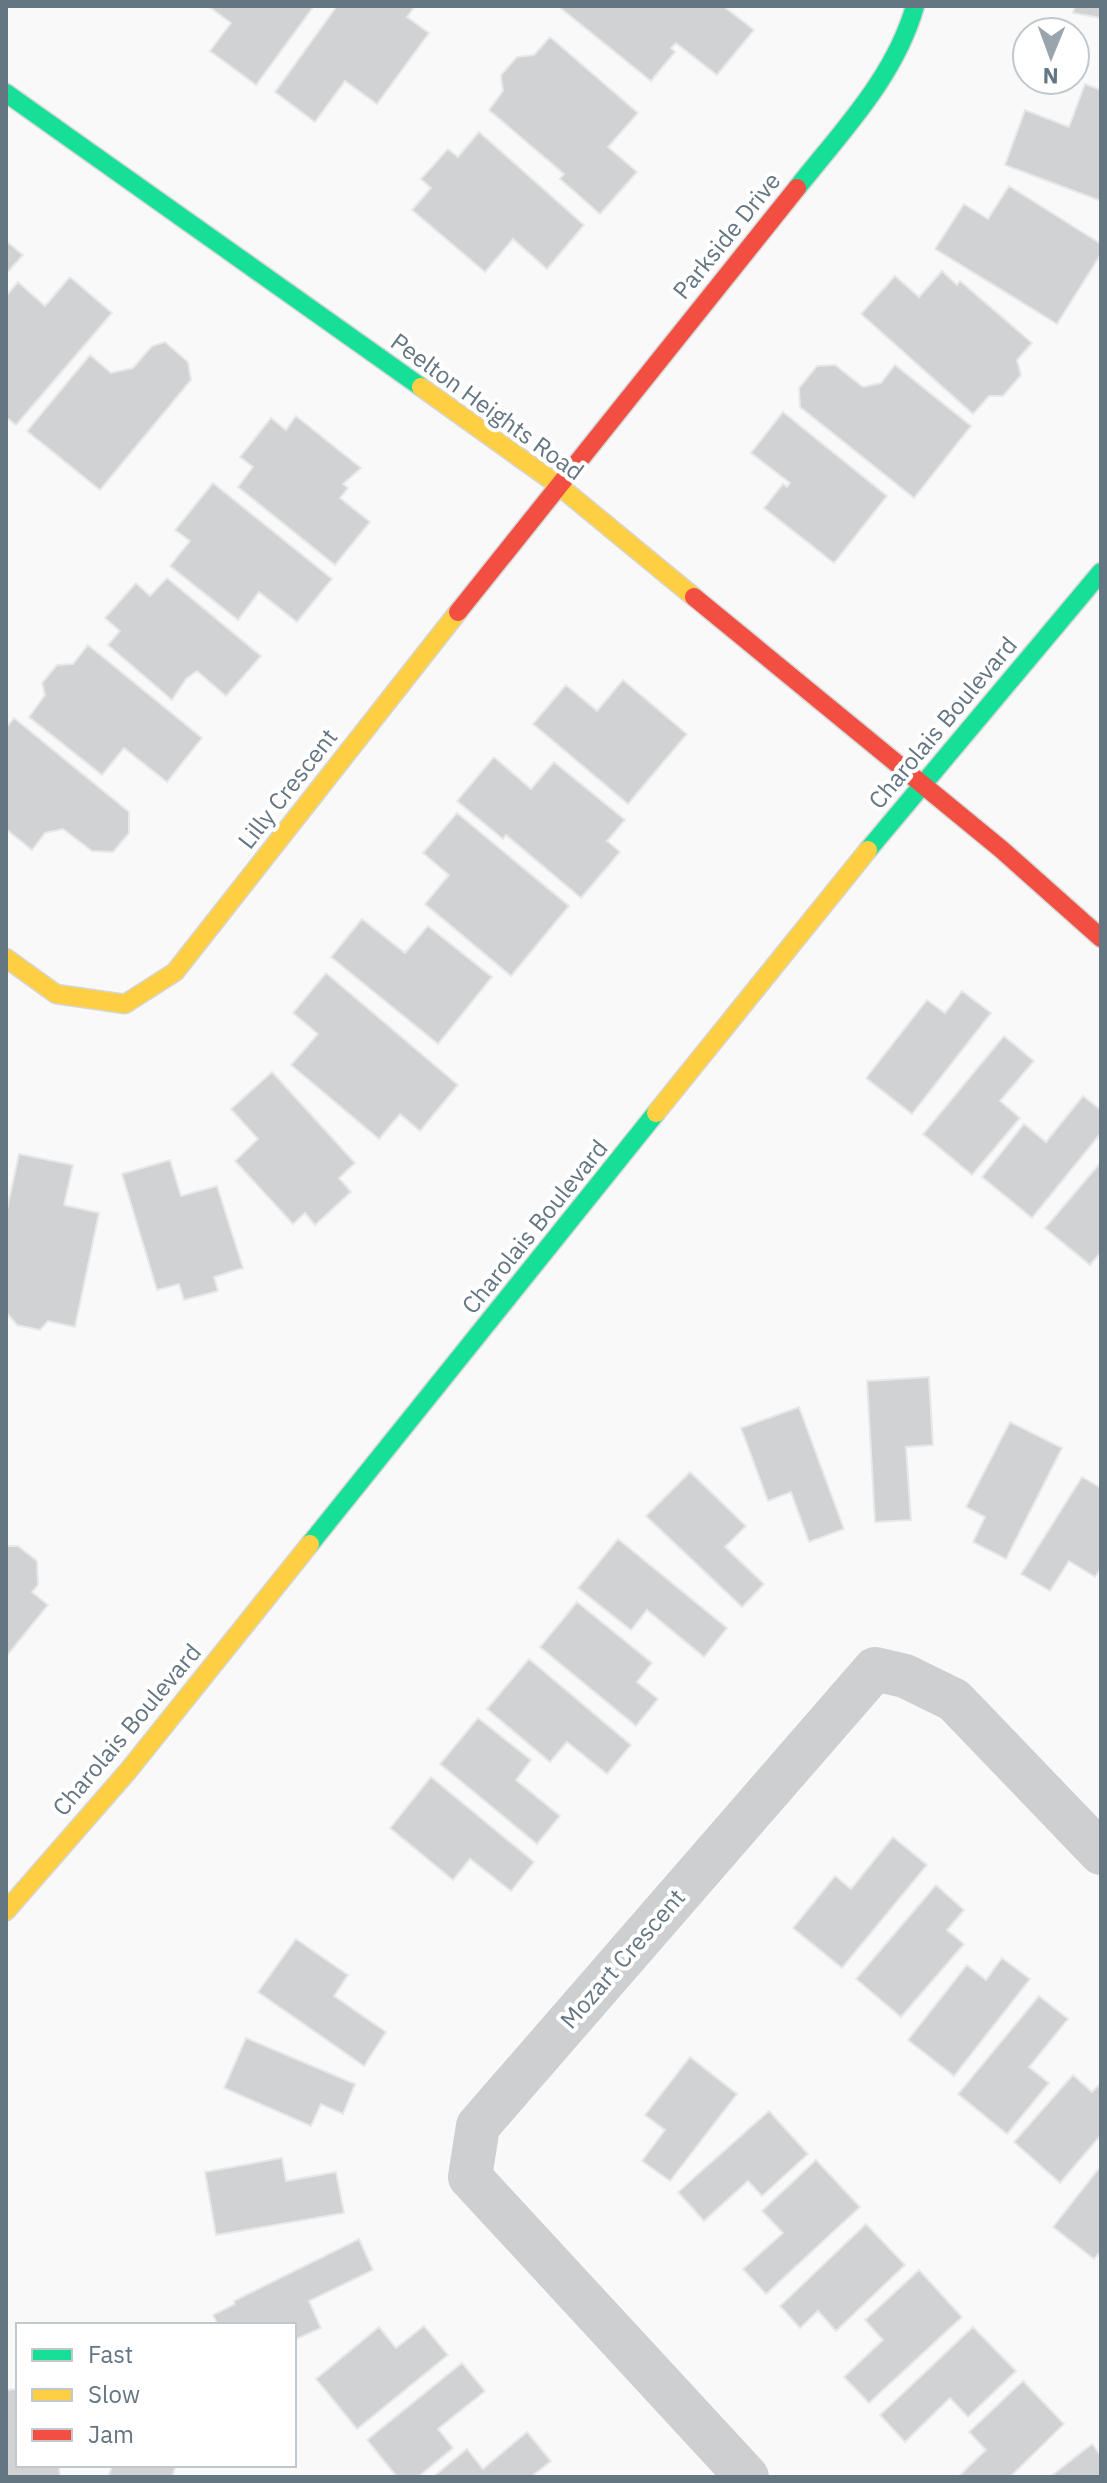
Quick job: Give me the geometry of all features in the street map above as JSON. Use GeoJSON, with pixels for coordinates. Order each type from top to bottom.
{"type":"FeatureCollection","features":[{"type":"Feature","properties":{"kind":"street","name":"Parkside Drive"},"geometry":{"type":"LineString","coordinates":[[558,485],[877,88],[906,38],[915,6]]}},
{"type":"Feature","properties":{"kind":"street","name":"Peelton Heights Road"},"geometry":{"type":"LineString","coordinates":[[6,93],[558,485],[921,783],[1101,938]]}},
{"type":"Feature","properties":{"kind":"street","name":"Lilly Crescent"},"geometry":{"type":"LineString","coordinates":[[6,958],[56,994],[125,1004],[175,972],[558,485]]}},
{"type":"Feature","properties":{"kind":"street","name":"Charolais Boulevard"},"geometry":{"type":"LineString","coordinates":[[6,1911],[128,1771],[921,783],[1101,572]]}},
{"type":"Feature","properties":{"kind":"street","name":"Mozart Crescent"},"geometry":{"type":"LineString","coordinates":[[747,2477],[470,2177],[478,2126],[875,1669],[905,1676],[954,1700],[1101,1853]]}},
{"type":"Feature","properties":{"kind":"building"},"geometry":{"type":"Polygon","coordinates":[[[208,6],[314,6],[256,85],[210,51],[231,23],[208,6]]]}},
{"type":"Feature","properties":{"kind":"building"},"geometry":{"type":"Polygon","coordinates":[[[337,6],[415,6],[407,17],[429,33],[377,104],[345,81],[315,122],[275,92],[337,6]]]}},
{"type":"Feature","properties":{"kind":"building"},"geometry":{"type":"Polygon","coordinates":[[[558,6],[723,6],[754,30],[717,75],[676,43],[671,48],[675,52],[651,81],[558,6]]]}},
{"type":"Feature","properties":{"kind":"building"},"geometry":{"type":"Polygon","coordinates":[[[1075,6],[1101,6],[1101,18],[1073,13],[1075,6]]]}},
{"type":"Feature","properties":{"kind":"building"},"geometry":{"type":"Polygon","coordinates":[[[550,37],[638,113],[608,147],[637,172],[600,214],[560,179],[564,174],[489,110],[503,91],[501,75],[517,57],[534,55],[550,37]]]}},
{"type":"Feature","properties":{"kind":"building"},"geometry":{"type":"Polygon","coordinates":[[[1091,86],[1101,90],[1101,201],[1005,165],[1025,110],[1069,127],[1081,96],[1091,96],[1091,86]]]}},
{"type":"Feature","properties":{"kind":"building"},"geometry":{"type":"Polygon","coordinates":[[[479,132],[584,225],[547,269],[513,239],[485,272],[412,210],[431,188],[421,179],[448,149],[458,157],[479,132]]]}},
{"type":"Feature","properties":{"kind":"building"},"geometry":{"type":"Polygon","coordinates":[[[1009,186],[1101,244],[1101,254],[1057,324],[935,249],[964,204],[988,219],[1009,186]]]}},
{"type":"Feature","properties":{"kind":"building"},"geometry":{"type":"Polygon","coordinates":[[[6,241],[23,255],[6,274],[6,241]]]}},
{"type":"Feature","properties":{"kind":"building"},"geometry":{"type":"Polygon","coordinates":[[[942,271],[957,285],[960,281],[1032,343],[1017,360],[1021,375],[1003,396],[989,396],[973,414],[861,314],[895,276],[919,297],[942,271]]]}},
{"type":"Feature","properties":{"kind":"building"},"geometry":{"type":"Polygon","coordinates":[[[70,277],[112,313],[16,425],[6,417],[6,296],[18,282],[45,306],[70,277]]]}},
{"type":"Feature","properties":{"kind":"building"},"geometry":{"type":"Polygon","coordinates":[[[165,342],[188,362],[191,380],[100,490],[27,431],[90,355],[111,373],[133,368],[152,346],[165,342]]]}},
{"type":"Feature","properties":{"kind":"building"},"geometry":{"type":"Polygon","coordinates":[[[835,365],[863,387],[881,383],[895,365],[971,426],[914,498],[800,407],[799,388],[817,366],[835,365]]]}},
{"type":"Feature","properties":{"kind":"building"},"geometry":{"type":"Polygon","coordinates":[[[783,412],[887,496],[834,563],[764,508],[783,484],[787,487],[790,483],[751,453],[783,412]]]}},
{"type":"Feature","properties":{"kind":"building"},"geometry":{"type":"Polygon","coordinates":[[[296,416],[361,468],[343,484],[348,488],[340,498],[370,522],[335,565],[238,487],[253,467],[240,457],[271,418],[286,430],[296,416]]]}},
{"type":"Feature","properties":{"kind":"building"},"geometry":{"type":"Polygon","coordinates":[[[213,483],[332,579],[297,622],[259,592],[238,620],[170,566],[190,541],[175,530],[213,483]]]}},
{"type":"Feature","properties":{"kind":"building"},"geometry":{"type":"Polygon","coordinates":[[[167,578],[261,656],[226,696],[197,671],[186,679],[172,700],[108,645],[120,631],[105,618],[136,583],[150,596],[167,578]]]}},
{"type":"Feature","properties":{"kind":"building"},"geometry":{"type":"Polygon","coordinates":[[[88,645],[202,738],[167,782],[124,748],[102,775],[29,717],[45,695],[42,683],[57,665],[73,664],[88,645]]]}},
{"type":"Feature","properties":{"kind":"building"},"geometry":{"type":"Polygon","coordinates":[[[623,680],[687,734],[628,804],[533,724],[566,685],[597,711],[623,680]]]}},
{"type":"Feature","properties":{"kind":"building"},"geometry":{"type":"Polygon","coordinates":[[[14,718],[129,812],[129,833],[113,852],[92,851],[63,829],[45,833],[32,850],[6,829],[6,728],[14,718]]]}},
{"type":"Feature","properties":{"kind":"building"},"geometry":{"type":"Polygon","coordinates":[[[494,757],[531,789],[554,762],[625,820],[607,841],[620,852],[581,898],[506,835],[503,839],[457,801],[494,757]]]}},
{"type":"Feature","properties":{"kind":"building"},"geometry":{"type":"Polygon","coordinates":[[[457,813],[569,906],[511,976],[425,904],[449,875],[423,853],[457,813]]]}},
{"type":"Feature","properties":{"kind":"building"},"geometry":{"type":"Polygon","coordinates":[[[362,919],[405,953],[428,926],[492,977],[438,1044],[331,957],[362,919]]]}},
{"type":"Feature","properties":{"kind":"building"},"geometry":{"type":"Polygon","coordinates":[[[326,973],[458,1085],[420,1131],[400,1114],[379,1139],[291,1065],[318,1034],[293,1013],[326,973]]]}},
{"type":"Feature","properties":{"kind":"building"},"geometry":{"type":"Polygon","coordinates":[[[962,991],[991,1013],[912,1114],[866,1078],[927,1000],[945,1013],[962,991]]]}},
{"type":"Feature","properties":{"kind":"building"},"geometry":{"type":"Polygon","coordinates":[[[1004,1036],[1034,1061],[1000,1101],[1020,1118],[972,1175],[923,1134],[1004,1036]]]}},
{"type":"Feature","properties":{"kind":"building"},"geometry":{"type":"Polygon","coordinates":[[[272,1072],[355,1163],[339,1178],[351,1192],[315,1225],[305,1213],[293,1224],[235,1161],[258,1139],[231,1109],[272,1072]]]}},
{"type":"Feature","properties":{"kind":"building"},"geometry":{"type":"Polygon","coordinates":[[[1083,1096],[1101,1110],[1101,1133],[1032,1218],[982,1177],[1024,1124],[1046,1142],[1083,1096]]]}},
{"type":"Feature","properties":{"kind":"building"},"geometry":{"type":"Polygon","coordinates":[[[19,1154],[73,1165],[64,1205],[99,1213],[75,1327],[48,1321],[40,1330],[17,1325],[6,1312],[6,1214],[19,1154]]]}},
{"type":"Feature","properties":{"kind":"building"},"geometry":{"type":"Polygon","coordinates":[[[170,1160],[181,1196],[217,1186],[243,1268],[214,1277],[218,1291],[184,1300],[179,1284],[157,1290],[122,1174],[170,1160]]]}},
{"type":"Feature","properties":{"kind":"building"},"geometry":{"type":"Polygon","coordinates":[[[1101,1162],[1101,1252],[1090,1265],[1045,1228],[1101,1162]]]}},
{"type":"Feature","properties":{"kind":"building"},"geometry":{"type":"Polygon","coordinates":[[[929,1377],[933,1445],[906,1447],[911,1520],[875,1522],[867,1381],[929,1377]]]}},
{"type":"Feature","properties":{"kind":"building"},"geometry":{"type":"Polygon","coordinates":[[[799,1407],[844,1529],[809,1542],[791,1492],[768,1501],[741,1428],[799,1407]]]}},
{"type":"Feature","properties":{"kind":"building"},"geometry":{"type":"Polygon","coordinates":[[[1010,1422],[1062,1448],[1006,1559],[973,1542],[985,1517],[966,1507],[1010,1422]]]}},
{"type":"Feature","properties":{"kind":"building"},"geometry":{"type":"Polygon","coordinates":[[[690,1472],[746,1526],[725,1547],[764,1584],[742,1607],[646,1516],[690,1472]]]}},
{"type":"Feature","properties":{"kind":"building"},"geometry":{"type":"Polygon","coordinates":[[[1082,1477],[1101,1488],[1101,1568],[1095,1577],[1069,1561],[1050,1591],[1021,1574],[1082,1477]]]}},
{"type":"Feature","properties":{"kind":"building"},"geometry":{"type":"Polygon","coordinates":[[[618,1539],[727,1628],[704,1657],[647,1610],[631,1630],[578,1588],[618,1539]]]}},
{"type":"Feature","properties":{"kind":"building"},"geometry":{"type":"Polygon","coordinates":[[[6,1546],[18,1546],[37,1561],[38,1585],[32,1592],[48,1605],[6,1657],[6,1546]]]}},
{"type":"Feature","properties":{"kind":"building"},"geometry":{"type":"Polygon","coordinates":[[[577,1602],[652,1663],[637,1682],[658,1699],[636,1726],[540,1647],[577,1602]]]}},
{"type":"Feature","properties":{"kind":"building"},"geometry":{"type":"Polygon","coordinates":[[[529,1659],[631,1745],[607,1774],[567,1742],[550,1762],[487,1709],[529,1659]]]}},
{"type":"Feature","properties":{"kind":"building"},"geometry":{"type":"Polygon","coordinates":[[[478,1718],[531,1760],[516,1780],[560,1816],[537,1844],[440,1764],[478,1718]]]}},
{"type":"Feature","properties":{"kind":"building"},"geometry":{"type":"Polygon","coordinates":[[[431,1777],[534,1862],[511,1891],[470,1859],[453,1880],[390,1828],[431,1777]]]}},
{"type":"Feature","properties":{"kind":"building"},"geometry":{"type":"Polygon","coordinates":[[[893,1837],[927,1865],[842,1968],[793,1928],[835,1876],[851,1889],[893,1837]]]}},
{"type":"Feature","properties":{"kind":"building"},"geometry":{"type":"Polygon","coordinates":[[[936,1885],[964,1910],[947,1930],[964,1944],[901,2017],[856,1979],[936,1885]]]}},
{"type":"Feature","properties":{"kind":"building"},"geometry":{"type":"Polygon","coordinates":[[[296,1939],[348,1975],[334,1996],[386,2032],[364,2066],[258,1992],[296,1939]]]}},
{"type":"Feature","properties":{"kind":"building"},"geometry":{"type":"Polygon","coordinates":[[[1002,1958],[1030,1979],[954,2076],[908,2040],[967,1965],[986,1980],[1002,1958]]]}},
{"type":"Feature","properties":{"kind":"building"},"geometry":{"type":"Polygon","coordinates":[[[1039,1996],[1068,2019],[1029,2067],[1049,2083],[1007,2134],[958,2094],[1039,1996]]]}},
{"type":"Feature","properties":{"kind":"building"},"geometry":{"type":"Polygon","coordinates":[[[246,2038],[355,2084],[343,2114],[321,2104],[311,2126],[224,2088],[246,2038]]]}},
{"type":"Feature","properties":{"kind":"building"},"geometry":{"type":"Polygon","coordinates":[[[690,2057],[737,2094],[670,2181],[642,2161],[665,2130],[645,2115],[690,2057]]]}},
{"type":"Feature","properties":{"kind":"building"},"geometry":{"type":"Polygon","coordinates":[[[1073,2075],[1092,2092],[1101,2083],[1101,2135],[1060,2183],[1014,2142],[1073,2075]]]}},
{"type":"Feature","properties":{"kind":"building"},"geometry":{"type":"Polygon","coordinates":[[[769,2111],[808,2154],[762,2196],[748,2181],[704,2221],[678,2192],[769,2111]]]}},
{"type":"Feature","properties":{"kind":"building"},"geometry":{"type":"Polygon","coordinates":[[[282,2158],[286,2181],[336,2172],[344,2213],[216,2235],[205,2172],[282,2158]]]}},
{"type":"Feature","properties":{"kind":"building"},"geometry":{"type":"Polygon","coordinates":[[[816,2160],[860,2207],[766,2294],[743,2269],[783,2233],[762,2211],[816,2160]]]}},
{"type":"Feature","properties":{"kind":"building"},"geometry":{"type":"Polygon","coordinates":[[[1101,2166],[1101,2251],[1094,2259],[1053,2227],[1101,2166]]]}},
{"type":"Feature","properties":{"kind":"building"},"geometry":{"type":"Polygon","coordinates":[[[866,2224],[905,2265],[836,2331],[818,2311],[800,2328],[780,2306],[866,2224]]]}},
{"type":"Feature","properties":{"kind":"building"},"geometry":{"type":"Polygon","coordinates":[[[359,2239],[373,2270],[309,2301],[321,2328],[296,2339],[296,2323],[217,2323],[213,2315],[235,2304],[234,2301],[359,2239]]]}},
{"type":"Feature","properties":{"kind":"building"},"geometry":{"type":"Polygon","coordinates":[[[919,2270],[962,2317],[869,2403],[844,2377],[883,2340],[865,2320],[919,2270]]]}},
{"type":"Feature","properties":{"kind":"building"},"geometry":{"type":"Polygon","coordinates":[[[424,2326],[448,2355],[357,2429],[316,2379],[379,2327],[396,2348],[424,2326]]]}},
{"type":"Feature","properties":{"kind":"building"},"geometry":{"type":"Polygon","coordinates":[[[973,2327],[1016,2371],[968,2417],[950,2398],[905,2442],[880,2415],[973,2327]]]}},
{"type":"Feature","properties":{"kind":"building"},"geometry":{"type":"Polygon","coordinates":[[[462,2363],[485,2391],[438,2429],[453,2448],[418,2477],[397,2477],[367,2440],[462,2363]]]}},
{"type":"Feature","properties":{"kind":"building"},"geometry":{"type":"Polygon","coordinates":[[[1023,2381],[1064,2424],[1010,2477],[958,2477],[986,2450],[969,2432],[1023,2381]]]}},
{"type":"Feature","properties":{"kind":"building"},"geometry":{"type":"Polygon","coordinates":[[[16,2389],[16,2467],[59,2467],[60,2477],[6,2477],[6,2390],[16,2389]]]}},
{"type":"Feature","properties":{"kind":"building"},"geometry":{"type":"Polygon","coordinates":[[[527,2432],[551,2461],[531,2477],[433,2477],[467,2449],[483,2469],[527,2432]]]}},
{"type":"Feature","properties":{"kind":"building"},"geometry":{"type":"Polygon","coordinates":[[[1092,2444],[1101,2456],[1101,2477],[1050,2477],[1092,2444]]]}},
{"type":"Feature","properties":{"kind":"building"},"geometry":{"type":"Polygon","coordinates":[[[112,2467],[175,2467],[172,2477],[108,2477],[112,2467]]]}},
{"type":"Feature","properties":{"kind":"traffic: fast"},"geometry":{"type":"LineString","coordinates":[[797,188],[881,80],[906,32],[915,6]]}},
{"type":"Feature","properties":{"kind":"traffic: fast"},"geometry":{"type":"LineString","coordinates":[[6,93],[421,387]]}},
{"type":"Feature","properties":{"kind":"traffic: fast"},"geometry":{"type":"LineString","coordinates":[[868,850],[1101,572]]}},
{"type":"Feature","properties":{"kind":"traffic: fast"},"geometry":{"type":"LineString","coordinates":[[310,1544],[656,1113]]}},
{"type":"Feature","properties":{"kind":"traffic: slow"},"geometry":{"type":"LineString","coordinates":[[421,387],[558,485],[694,597]]}},
{"type":"Feature","properties":{"kind":"traffic: slow"},"geometry":{"type":"LineString","coordinates":[[6,958],[56,994],[125,1004],[175,972],[458,612]]}},
{"type":"Feature","properties":{"kind":"traffic: slow"},"geometry":{"type":"LineString","coordinates":[[656,1113],[868,850]]}},
{"type":"Feature","properties":{"kind":"traffic: slow"},"geometry":{"type":"LineString","coordinates":[[6,1911],[128,1771],[310,1544]]}},
{"type":"Feature","properties":{"kind":"traffic: jam"},"geometry":{"type":"LineString","coordinates":[[458,612],[797,188]]}},
{"type":"Feature","properties":{"kind":"traffic: jam"},"geometry":{"type":"LineString","coordinates":[[694,597],[1001,849],[1101,938]]}}]}
